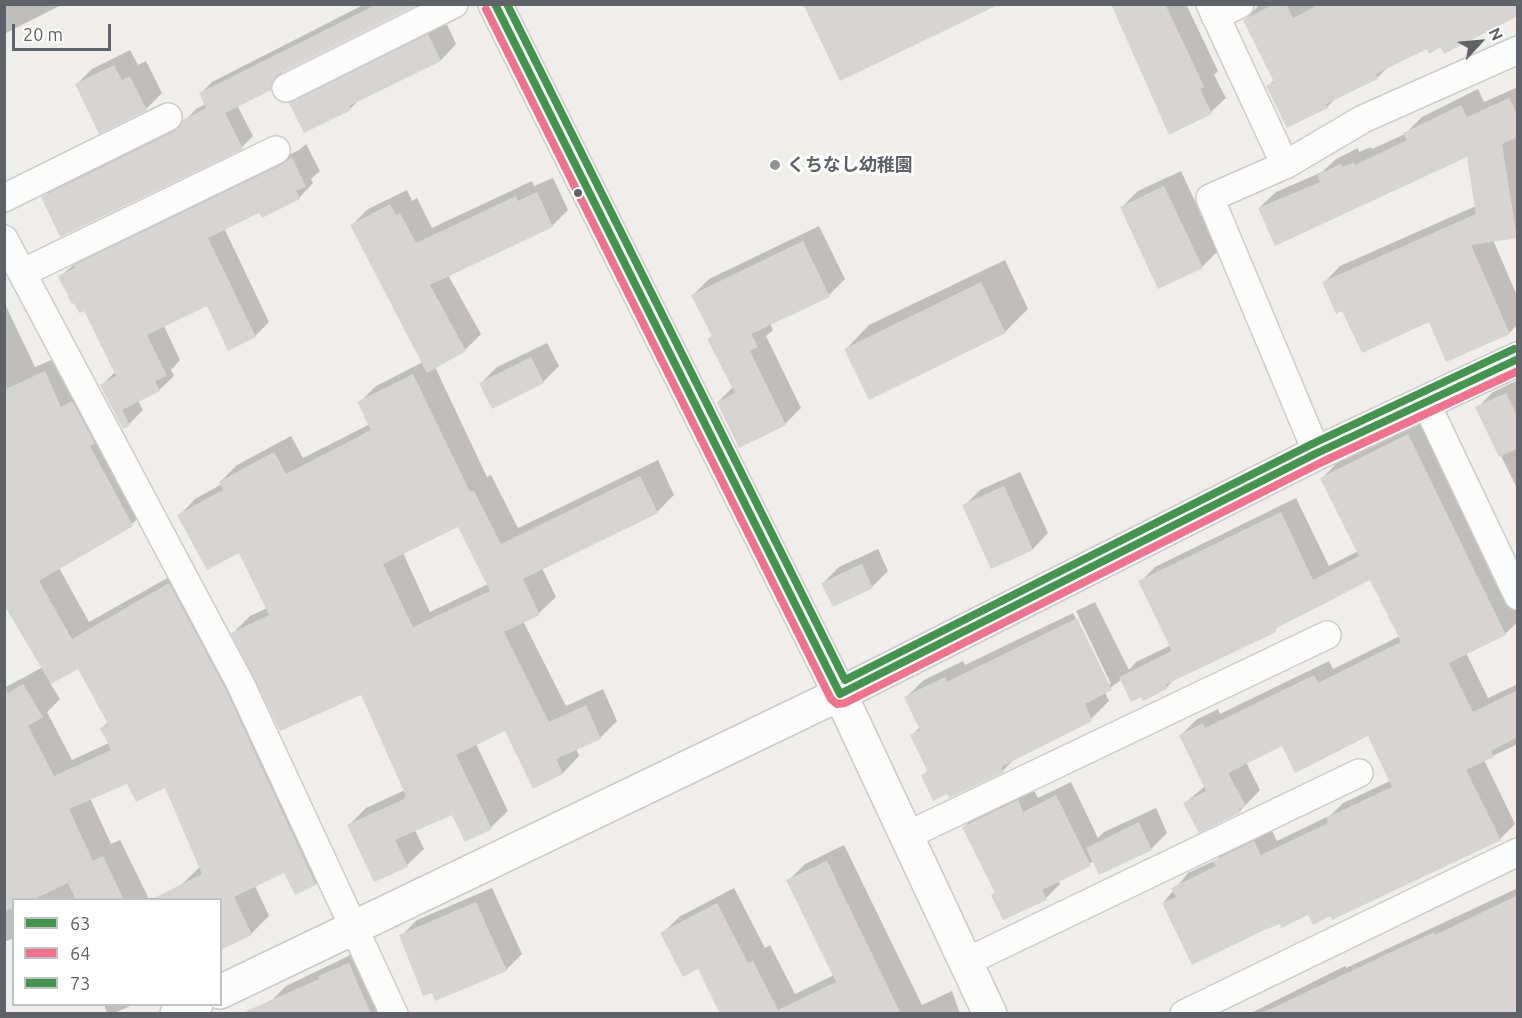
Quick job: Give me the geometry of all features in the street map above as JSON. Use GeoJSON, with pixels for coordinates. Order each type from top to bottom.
{"type":"FeatureCollection","features":[{"type":"Feature","properties":{"kind":"street"},"geometry":{"type":"LineString","coordinates":[[286,88],[454,4]]}},
{"type":"Feature","properties":{"kind":"street"},"geometry":{"type":"LineString","coordinates":[[495,4],[840,694],[990,1014]]}},
{"type":"Feature","properties":{"kind":"street"},"geometry":{"type":"LineString","coordinates":[[1240,4],[1212,10],[1285,165]]}},
{"type":"Feature","properties":{"kind":"street"},"geometry":{"type":"LineString","coordinates":[[1317,453],[1210,198],[1285,165],[1363,119],[1518,50]]}},
{"type":"Feature","properties":{"kind":"street"},"geometry":{"type":"LineString","coordinates":[[4,198],[168,117]]}},
{"type":"Feature","properties":{"kind":"street"},"geometry":{"type":"LineString","coordinates":[[22,273],[276,150]]}},
{"type":"Feature","properties":{"kind":"street"},"geometry":{"type":"LineString","coordinates":[[4,239],[240,683],[394,1014]]}},
{"type":"Feature","properties":{"kind":"street"},"geometry":{"type":"LineString","coordinates":[[222,991],[840,694],[1317,453],[1518,359]]}},
{"type":"Feature","properties":{"kind":"street"},"geometry":{"type":"LineString","coordinates":[[1425,401],[1509,556],[1518,596]]}},
{"type":"Feature","properties":{"kind":"street"},"geometry":{"type":"LineString","coordinates":[[906,836],[1328,635]]}},
{"type":"Feature","properties":{"kind":"street"},"geometry":{"type":"LineString","coordinates":[[966,962],[1359,773]]}},
{"type":"Feature","properties":{"kind":"street"},"geometry":{"type":"LineString","coordinates":[[1184,1014],[1518,852]]}},
{"type":"Feature","properties":{"kind":"street"},"geometry":{"type":"LineString","coordinates":[[177,1014],[194,1006]]}},
{"type":"Feature","properties":{"kind":"building"},"geometry":{"type":"Polygon","coordinates":[[[377,4],[415,6],[279,74],[273,80],[271,90],[225,113],[243,149],[60,237],[41,197],[175,131],[183,120],[206,108],[199,93],[377,4]]]}},
{"type":"Feature","properties":{"kind":"building"},"geometry":{"type":"Polygon","coordinates":[[[803,4],[1000,4],[840,81],[803,4]]]}},
{"type":"Feature","properties":{"kind":"building"},"geometry":{"type":"Polygon","coordinates":[[[1111,4],[1165,4],[1204,87],[1200,89],[1212,114],[1169,135],[1111,4]]]}},
{"type":"Feature","properties":{"kind":"building"},"geometry":{"type":"Polygon","coordinates":[[[1274,4],[1286,4],[1293,18],[1320,4],[1518,4],[1518,16],[1444,54],[1441,47],[1429,54],[1427,49],[1376,74],[1378,79],[1326,104],[1328,108],[1287,128],[1266,86],[1274,82],[1243,20],[1274,4]]]}},
{"type":"Feature","properties":{"kind":"building"},"geometry":{"type":"Polygon","coordinates":[[[428,34],[441,61],[349,106],[351,110],[304,133],[289,103],[428,34]]]}},
{"type":"Feature","properties":{"kind":"building"},"geometry":{"type":"Polygon","coordinates":[[[114,65],[122,80],[130,76],[147,110],[99,134],[75,84],[114,65]]]}},
{"type":"Feature","properties":{"kind":"building"},"geometry":{"type":"Polygon","coordinates":[[[1509,98],[1518,116],[1518,137],[1502,144],[1517,238],[1471,245],[1510,334],[1446,362],[1429,322],[1362,353],[1342,311],[1336,314],[1322,282],[1476,214],[1467,157],[1275,246],[1258,208],[1320,182],[1317,175],[1341,164],[1342,167],[1354,162],[1355,165],[1407,140],[1403,133],[1461,105],[1467,117],[1509,98]]]}},
{"type":"Feature","properties":{"kind":"building"},"geometry":{"type":"Polygon","coordinates":[[[292,157],[306,187],[296,191],[300,199],[262,218],[259,213],[208,238],[256,337],[228,351],[207,306],[147,335],[167,376],[155,381],[160,391],[122,410],[130,425],[123,429],[100,385],[116,376],[84,311],[79,313],[74,303],[72,304],[58,276],[75,268],[74,265],[283,164],[292,157]]]}},
{"type":"Feature","properties":{"kind":"building"},"geometry":{"type":"Polygon","coordinates":[[[1164,186],[1203,268],[1158,289],[1120,207],[1164,186]]]}},
{"type":"Feature","properties":{"kind":"building"},"geometry":{"type":"Polygon","coordinates":[[[537,192],[553,227],[430,285],[466,351],[427,373],[350,225],[390,204],[396,215],[400,213],[416,243],[516,196],[518,201],[537,192]]]}},
{"type":"Feature","properties":{"kind":"building"},"geometry":{"type":"Polygon","coordinates":[[[803,241],[830,297],[751,334],[758,347],[750,351],[786,425],[739,448],[717,402],[735,393],[707,339],[712,336],[691,295],[803,241]]]}},
{"type":"Feature","properties":{"kind":"building"},"geometry":{"type":"Polygon","coordinates":[[[981,282],[1006,333],[869,400],[844,349],[981,282]]]}},
{"type":"Feature","properties":{"kind":"building"},"geometry":{"type":"Polygon","coordinates":[[[531,357],[544,383],[492,409],[479,383],[531,357]]]}},
{"type":"Feature","properties":{"kind":"building"},"geometry":{"type":"Polygon","coordinates":[[[45,371],[61,407],[72,401],[95,444],[90,446],[133,526],[39,581],[72,639],[169,583],[226,690],[316,885],[295,895],[284,873],[234,897],[252,935],[222,949],[222,898],[154,898],[202,874],[165,788],[136,802],[127,784],[69,809],[93,861],[103,856],[123,898],[75,898],[68,883],[36,898],[12,898],[12,909],[4,912],[4,686],[8,693],[23,684],[43,717],[28,726],[54,776],[111,750],[100,728],[108,724],[78,669],[51,684],[4,605],[4,390],[45,371]]]}},
{"type":"Feature","properties":{"kind":"building"},"geometry":{"type":"Polygon","coordinates":[[[413,374],[470,492],[474,491],[501,544],[640,476],[658,513],[523,579],[540,615],[504,632],[549,722],[586,705],[601,739],[556,759],[563,774],[533,789],[505,731],[456,755],[492,829],[465,842],[452,815],[395,840],[408,867],[374,882],[347,825],[404,799],[406,796],[361,695],[280,731],[231,633],[269,615],[239,553],[207,570],[177,515],[223,490],[219,482],[274,452],[286,474],[371,430],[357,402],[413,374]],[[458,527],[383,564],[413,627],[490,591],[458,527]]]}},
{"type":"Feature","properties":{"kind":"building"},"geometry":{"type":"Polygon","coordinates":[[[1506,393],[1518,418],[1518,448],[1499,457],[1475,407],[1506,393]]]}},
{"type":"Feature","properties":{"kind":"building"},"geometry":{"type":"Polygon","coordinates":[[[1408,434],[1506,635],[1449,663],[1473,712],[1518,690],[1518,737],[1491,751],[1494,757],[1466,770],[1501,840],[1332,920],[1330,916],[1313,925],[1308,915],[1281,928],[1280,924],[1192,965],[1162,903],[1176,897],[1171,888],[1216,866],[1213,861],[1254,841],[1261,855],[1328,823],[1326,818],[1392,787],[1368,736],[1295,773],[1282,746],[1228,773],[1246,806],[1239,809],[1241,812],[1199,833],[1183,803],[1206,791],[1179,735],[1203,723],[1205,728],[1314,675],[1318,683],[1401,642],[1370,580],[1275,629],[1276,632],[1165,685],[1167,689],[1143,701],[1141,697],[1131,702],[1119,677],[1172,651],[1138,581],[1281,512],[1313,580],[1359,556],[1320,478],[1408,434]]]}},
{"type":"Feature","properties":{"kind":"building"},"geometry":{"type":"Polygon","coordinates":[[[1004,486],[1033,550],[991,569],[962,505],[1004,486]]]}},
{"type":"Feature","properties":{"kind":"building"},"geometry":{"type":"Polygon","coordinates":[[[862,564],[873,588],[833,607],[821,583],[862,564]]]}},
{"type":"Feature","properties":{"kind":"building"},"geometry":{"type":"Polygon","coordinates":[[[1077,618],[1112,690],[1085,704],[1092,721],[1001,767],[1004,772],[949,798],[947,794],[933,801],[921,775],[928,772],[910,735],[920,730],[904,697],[945,677],[947,682],[1077,618]]]}},
{"type":"Feature","properties":{"kind":"building"},"geometry":{"type":"Polygon","coordinates":[[[1056,795],[1091,866],[1042,890],[1047,900],[1003,920],[991,895],[995,893],[962,827],[1018,800],[1023,812],[1056,795]]]}},
{"type":"Feature","properties":{"kind":"building"},"geometry":{"type":"Polygon","coordinates":[[[1139,822],[1152,850],[1099,875],[1086,848],[1139,822]]]}},
{"type":"Feature","properties":{"kind":"building"},"geometry":{"type":"Polygon","coordinates":[[[827,861],[901,1014],[720,1014],[698,969],[683,977],[660,933],[717,903],[748,963],[753,961],[778,1010],[836,982],[786,880],[827,861]]]}},
{"type":"Feature","properties":{"kind":"building"},"geometry":{"type":"Polygon","coordinates":[[[1518,895],[1518,1014],[1260,1014],[1434,932],[1435,935],[1518,895]]]}},
{"type":"Feature","properties":{"kind":"building"},"geometry":{"type":"Polygon","coordinates":[[[476,902],[507,971],[435,1001],[432,993],[423,996],[399,935],[476,902]]]}},
{"type":"Feature","properties":{"kind":"building"},"geometry":{"type":"Polygon","coordinates":[[[349,963],[371,1014],[240,1014],[319,979],[318,976],[349,963]]]}},
{"type":"Feature","properties":{"kind":"transit line","name":"63"},"geometry":{"type":"LineString","coordinates":[[495,4],[840,694],[1317,453],[1518,359]]}},
{"type":"Feature","properties":{"kind":"transit line","name":"73"},"geometry":{"type":"LineString","coordinates":[[507,4],[845,680],[1312,444],[1514,349]]}},
{"type":"Feature","properties":{"kind":"transit line","name":"64"},"geometry":{"type":"LineString","coordinates":[[486,9],[831,699],[837,704],[845,703],[1322,462],[1518,371]]}},
{"type":"Feature","properties":{"kind":"place","name":"くちなし幼稚園"},"geometry":{"type":"Point","coordinates":[775,165]}}]}
